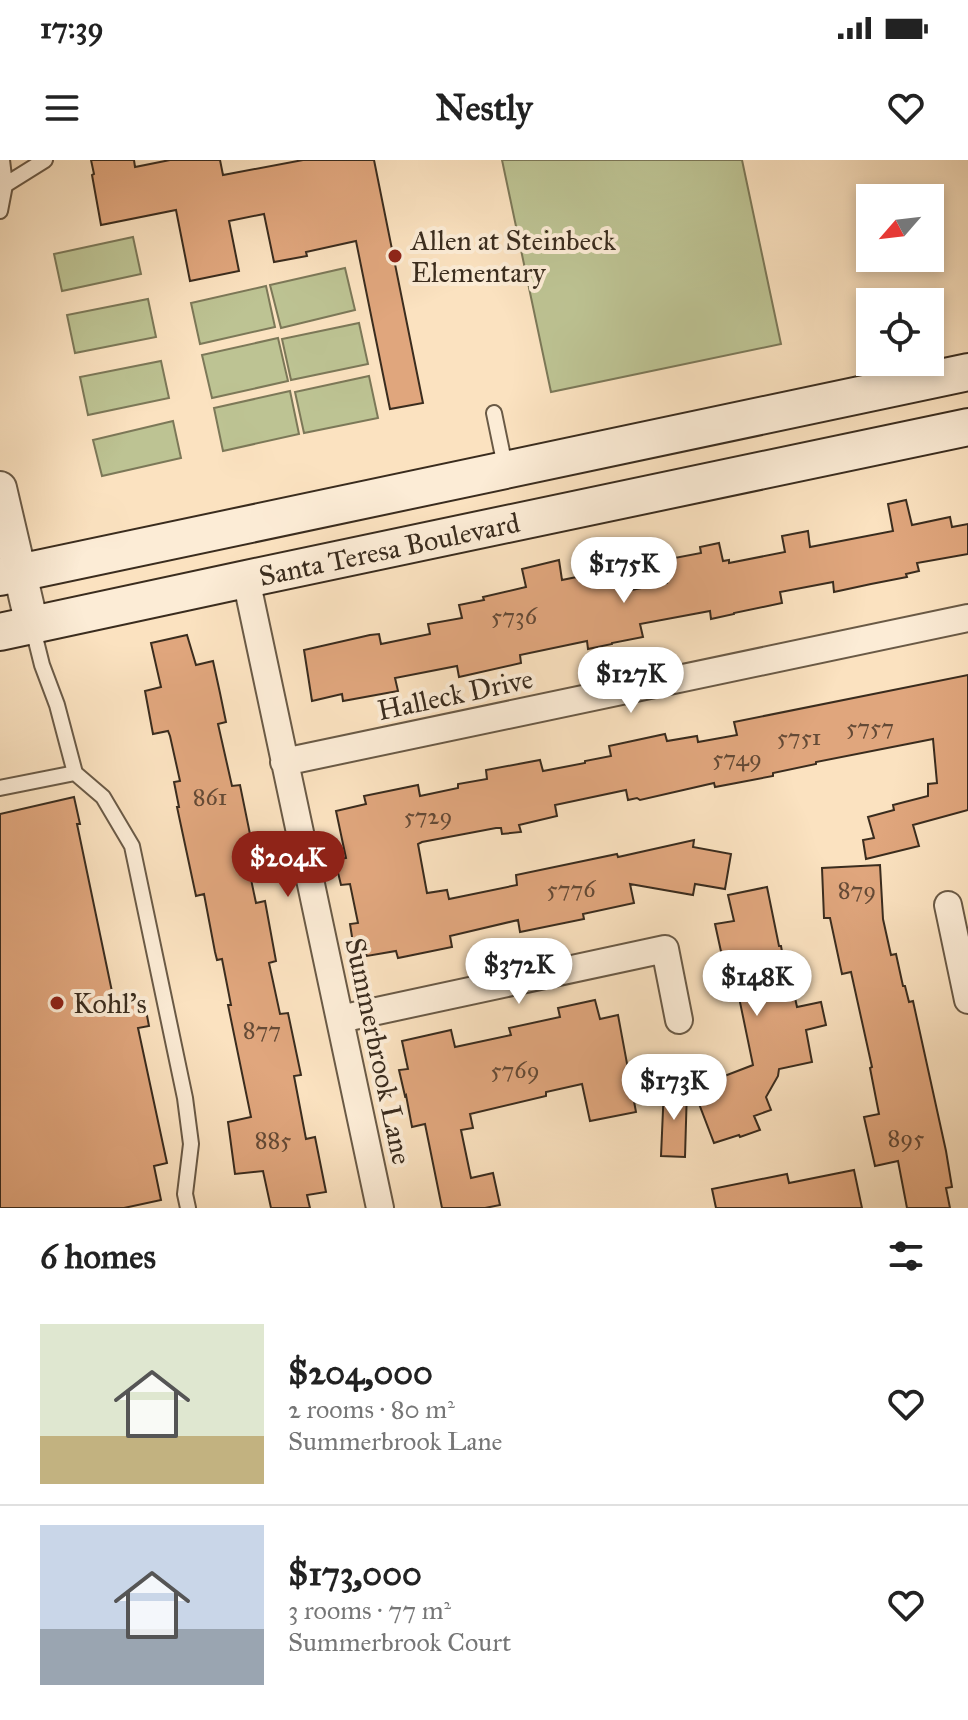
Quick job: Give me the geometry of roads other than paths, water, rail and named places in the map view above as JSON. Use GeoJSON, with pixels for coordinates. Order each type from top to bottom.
{"type":"FeatureCollection","features":[{"type":"Feature","properties":{"kind":"main road","name":"Santa Teresa Boulevard"},"geometry":{"type":"LineString","coordinates":[[944,371],[968,372]]}},
{"type":"Feature","properties":{"kind":"main road","name":"Santa Teresa Boulevard"},"geometry":{"type":"LineString","coordinates":[[10,575],[506,471],[908,376]]}},
{"type":"Feature","properties":{"kind":"main road","name":"Santa Teresa Boulevard"},"geometry":{"type":"LineString","coordinates":[[16,628],[968,427]]}},
{"type":"Feature","properties":{"kind":"street"},"geometry":{"type":"LineString","coordinates":[[0,488],[16,628]]}},
{"type":"Feature","properties":{"kind":"street","name":"Summerbrook Lane"},"geometry":{"type":"LineString","coordinates":[[246,579],[380,1208]]}},
{"type":"Feature","properties":{"kind":"street","name":"Halleck Drive"},"geometry":{"type":"LineString","coordinates":[[284,762],[968,618]]}},
{"type":"Feature","properties":{"kind":"street"},"geometry":{"type":"LineString","coordinates":[[948,905],[968,1000]]}},
{"type":"Feature","properties":{"kind":"street"},"geometry":{"type":"LineString","coordinates":[[340,1019],[665,949],[679,1020]]}},
{"type":"Feature","properties":{"kind":"lane"},"geometry":{"type":"LineString","coordinates":[[0,211],[5,185],[2,160]]}},
{"type":"Feature","properties":{"kind":"lane"},"geometry":{"type":"LineString","coordinates":[[5,185],[45,160]]}},
{"type":"Feature","properties":{"kind":"lane"},"geometry":{"type":"LineString","coordinates":[[494,413],[506,471]]}},
{"type":"Feature","properties":{"kind":"lane"},"geometry":{"type":"LineString","coordinates":[[16,628],[42,665],[57,705],[75,773],[103,797],[132,846],[185,1098],[191,1144],[185,1194],[188,1208]]}},
{"type":"Feature","properties":{"kind":"lane"},"geometry":{"type":"LineString","coordinates":[[0,788],[75,773]]}},
{"type":"Feature","properties":{"kind":"place","name":"Allen at Steinbeck Elementary"},"geometry":{"type":"Point","coordinates":[395,256]}},
{"type":"Feature","properties":{"kind":"place","name":"Kohl's"},"geometry":{"type":"Point","coordinates":[57,1003]}}]}
